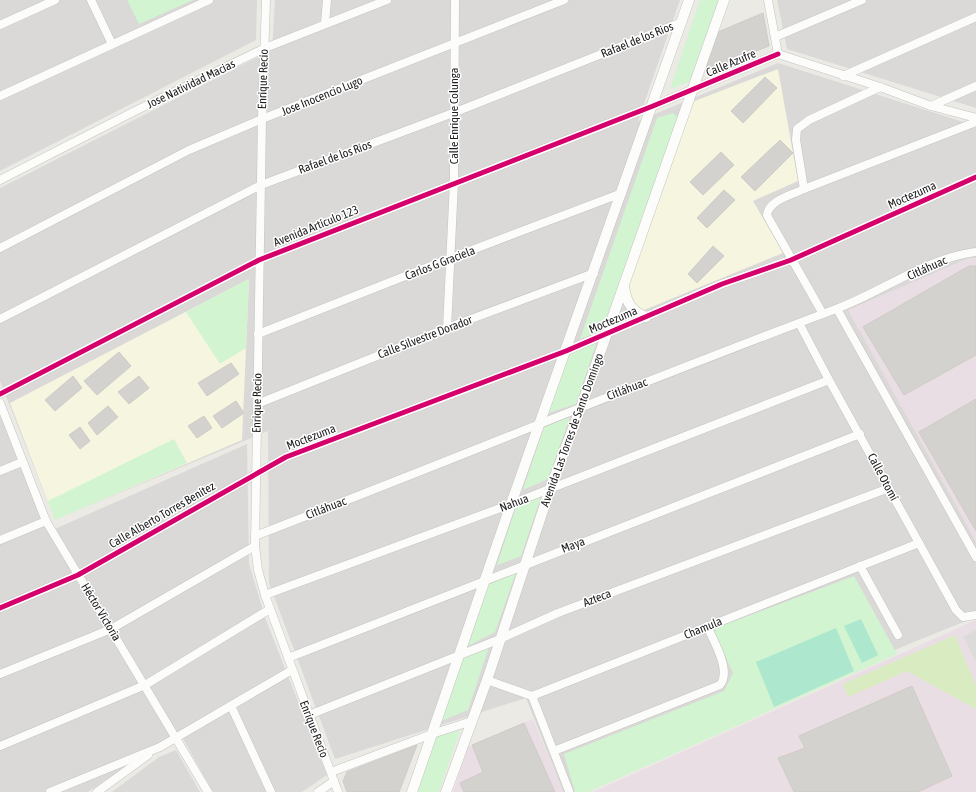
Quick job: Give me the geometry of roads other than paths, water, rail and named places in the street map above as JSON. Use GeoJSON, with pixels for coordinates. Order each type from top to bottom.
{"type":"FeatureCollection","features":[{"type":"Feature","properties":{"kind":"street"},"geometry":{"type":"LineString","coordinates":[[0,25],[55,0]]}},
{"type":"Feature","properties":{"kind":"street"},"geometry":{"type":"LineString","coordinates":[[91,0],[112,44]]}},
{"type":"Feature","properties":{"kind":"street"},"geometry":{"type":"LineString","coordinates":[[0,96],[209,0]]}},
{"type":"Feature","properties":{"kind":"street","name":"Enrique Recio"},"geometry":{"type":"LineString","coordinates":[[266,0],[259,260],[255,546],[258,570],[265,595],[308,715],[338,792]]}},
{"type":"Feature","properties":{"kind":"street"},"geometry":{"type":"LineString","coordinates":[[326,23],[327,0]]}},
{"type":"Feature","properties":{"kind":"street","name":"Jose Natividad Macias"},"geometry":{"type":"LineString","coordinates":[[0,180],[135,111],[265,48],[387,0]]}},
{"type":"Feature","properties":{"kind":"street","name":"Calle Enrique Colunga"},"geometry":{"type":"LineString","coordinates":[[447,328],[454,182],[454,0]]}},
{"type":"Feature","properties":{"kind":"street","name":"Jose Inocencio Lugo"},"geometry":{"type":"LineString","coordinates":[[0,248],[189,150],[262,119],[564,0]]}},
{"type":"Feature","properties":{"kind":"street"},"geometry":{"type":"LineString","coordinates":[[412,792],[511,504],[689,0]]}},
{"type":"Feature","properties":{"kind":"street","name":"Avenida Las Torres de Santo Domingo"},"geometry":{"type":"LineString","coordinates":[[446,792],[487,680],[524,564],[581,407],[691,90],[724,0]]}},
{"type":"Feature","properties":{"kind":"street"},"geometry":{"type":"LineString","coordinates":[[768,0],[778,54],[880,87],[931,106],[976,118]]}},
{"type":"Feature","properties":{"kind":"street"},"geometry":{"type":"LineString","coordinates":[[775,37],[862,0]]}},
{"type":"Feature","properties":{"kind":"street"},"geometry":{"type":"LineString","coordinates":[[843,76],[976,17]]}},
{"type":"Feature","properties":{"kind":"street","name":"Rafael de los Rios"},"geometry":{"type":"LineString","coordinates":[[0,319],[261,185],[453,113],[682,22]]}},
{"type":"Feature","properties":{"kind":"street","name":"Calle Azufre"},"geometry":{"type":"LineString","coordinates":[[652,106],[778,54]]}},
{"type":"Feature","properties":{"kind":"street"},"geometry":{"type":"LineString","coordinates":[[931,106],[976,86]]}},
{"type":"Feature","properties":{"kind":"street"},"geometry":{"type":"LineString","coordinates":[[804,189],[796,140],[797,130],[809,120],[880,87]]}},
{"type":"Feature","properties":{"kind":"street","name":"Avenida Artículo 123"},"geometry":{"type":"LineString","coordinates":[[0,394],[259,260],[454,182],[652,106]]}},
{"type":"Feature","properties":{"kind":"street"},"geometry":{"type":"LineString","coordinates":[[823,314],[791,260],[767,215],[768,210],[774,203],[804,189],[976,122]]}},
{"type":"Feature","properties":{"kind":"street","name":"Moctezuma"},"geometry":{"type":"LineString","coordinates":[[255,473],[304,450],[566,351],[722,284],[791,260],[976,177]]}},
{"type":"Feature","properties":{"kind":"street","name":"Carlos G Graciela"},"geometry":{"type":"LineString","coordinates":[[258,334],[622,193]]}},
{"type":"Feature","properties":{"kind":"street","name":"Citláhuac"},"geometry":{"type":"LineString","coordinates":[[255,536],[581,407],[837,309],[952,257],[976,252]]}},
{"type":"Feature","properties":{"kind":"street","name":"Calle Silvestre Dorador"},"geometry":{"type":"LineString","coordinates":[[257,404],[447,328],[594,272]]}},
{"type":"Feature","properties":{"kind":"street"},"geometry":{"type":"LineString","coordinates":[[624,285],[626,298],[629,305],[636,313],[646,317]]}},
{"type":"Feature","properties":{"kind":"street"},"geometry":{"type":"LineString","coordinates":[[837,309],[976,557]]}},
{"type":"Feature","properties":{"kind":"street","name":"Calle Otomí"},"geometry":{"type":"LineString","coordinates":[[799,323],[958,613],[966,617],[976,616]]}},
{"type":"Feature","properties":{"kind":"street","name":"Nahua"},"geometry":{"type":"LineString","coordinates":[[265,595],[550,490],[829,380]]}},
{"type":"Feature","properties":{"kind":"street","name":"Héctor Victoria"},"geometry":{"type":"LineString","coordinates":[[0,403],[46,521],[208,792]]}},
{"type":"Feature","properties":{"kind":"street","name":"Maya"},"geometry":{"type":"LineString","coordinates":[[288,658],[524,564],[860,434]]}},
{"type":"Feature","properties":{"kind":"street"},"geometry":{"type":"LineString","coordinates":[[0,471],[22,462]]}},
{"type":"Feature","properties":{"kind":"street","name":"Calle Alberto Torres Benítez"},"geometry":{"type":"LineString","coordinates":[[0,608],[78,575],[255,473]]}},
{"type":"Feature","properties":{"kind":"street","name":"Azteca"},"geometry":{"type":"LineString","coordinates":[[308,715],[500,639],[558,613],[889,488]]}},
{"type":"Feature","properties":{"kind":"street"},"geometry":{"type":"LineString","coordinates":[[0,540],[46,521]]}},
{"type":"Feature","properties":{"kind":"street","name":"Chamula"},"geometry":{"type":"LineString","coordinates":[[532,696],[919,543]]}},
{"type":"Feature","properties":{"kind":"street"},"geometry":{"type":"LineString","coordinates":[[0,674],[111,628],[255,546]]}},
{"type":"Feature","properties":{"kind":"street"},"geometry":{"type":"LineString","coordinates":[[860,566],[898,635]]}},
{"type":"Feature","properties":{"kind":"street"},"geometry":{"type":"LineString","coordinates":[[0,746],[145,685],[270,609]]}},
{"type":"Feature","properties":{"kind":"street"},"geometry":{"type":"LineString","coordinates":[[554,751],[720,685],[724,679],[725,670],[707,626]]}},
{"type":"Feature","properties":{"kind":"street"},"geometry":{"type":"LineString","coordinates":[[97,792],[160,747],[292,670]]}},
{"type":"Feature","properties":{"kind":"street"},"geometry":{"type":"LineString","coordinates":[[487,680],[532,696],[569,790]]}},
{"type":"Feature","properties":{"kind":"street"},"geometry":{"type":"LineString","coordinates":[[231,706],[271,792]]}},
{"type":"Feature","properties":{"kind":"street"},"geometry":{"type":"LineString","coordinates":[[331,772],[432,734],[472,721]]}},
{"type":"Feature","properties":{"kind":"street"},"geometry":{"type":"LineString","coordinates":[[50,792],[160,747]]}},
{"type":"Feature","properties":{"kind":"street"},"geometry":{"type":"LineString","coordinates":[[318,792],[334,781]]}}]}
